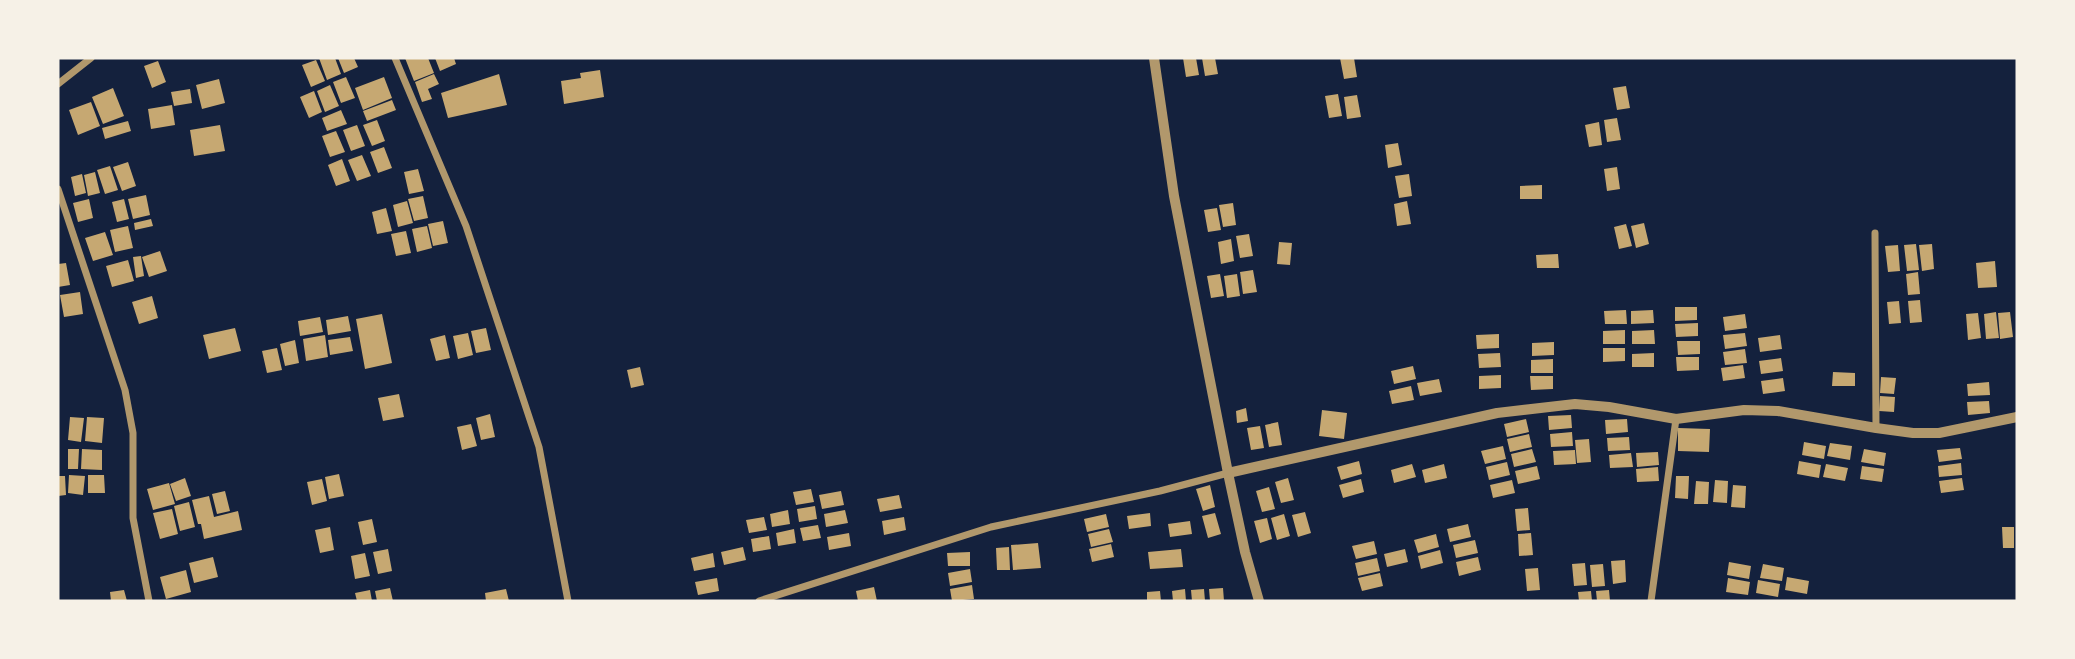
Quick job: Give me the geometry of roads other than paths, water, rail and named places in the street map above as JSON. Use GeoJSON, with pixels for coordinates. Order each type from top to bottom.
{"type":"FeatureCollection","features":[{"type":"Feature","properties":{"kind":"street"},"geometry":{"type":"LineString","coordinates":[[58,84],[91,58]]}},
{"type":"Feature","properties":{"kind":"street"},"geometry":{"type":"LineString","coordinates":[[395,58],[466,226],[540,447],[568,601]]}},
{"type":"Feature","properties":{"kind":"street"},"geometry":{"type":"LineString","coordinates":[[1154,58],[1174,196],[1228,473],[1259,601]]}},
{"type":"Feature","properties":{"kind":"street"},"geometry":{"type":"LineString","coordinates":[[58,189],[125,390],[133,433],[133,518],[149,601]]}},
{"type":"Feature","properties":{"kind":"street"},"geometry":{"type":"LineString","coordinates":[[1875,233],[1876,428]]}},
{"type":"Feature","properties":{"kind":"street"},"geometry":{"type":"LineString","coordinates":[[759,601],[991,527],[1497,413],[1575,404],[1676,419],[1744,410],[1778,411],[1913,433],[1939,433],[2017,417]]}},
{"type":"Feature","properties":{"kind":"street"},"geometry":{"type":"LineString","coordinates":[[1651,601],[1676,419]]}}]}
